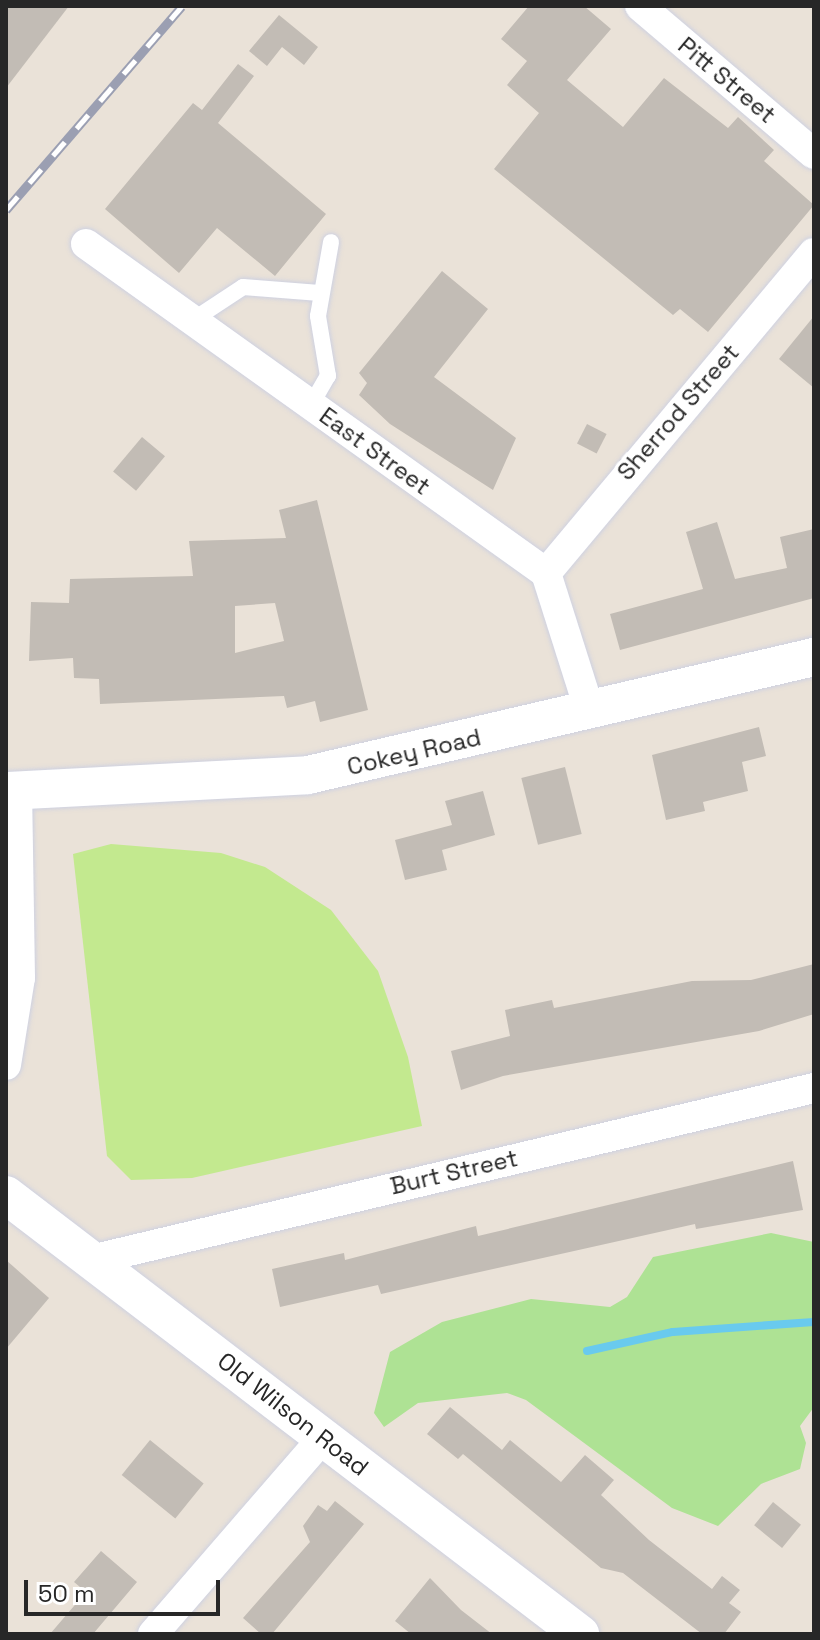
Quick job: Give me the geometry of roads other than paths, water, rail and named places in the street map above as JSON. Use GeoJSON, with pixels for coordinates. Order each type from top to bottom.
{"type":"FeatureCollection","features":[{"type":"Feature","properties":{"kind":"street","name":"Pitt Street"},"geometry":{"type":"LineString","coordinates":[[640,6],[814,154]]}},
{"type":"Feature","properties":{"kind":"street","name":"East Street"},"geometry":{"type":"LineString","coordinates":[[86,244],[546,573]]}},
{"type":"Feature","properties":{"kind":"street","name":"Sherrod Street"},"geometry":{"type":"LineString","coordinates":[[546,573],[814,253]]}},
{"type":"Feature","properties":{"kind":"street"},"geometry":{"type":"LineString","coordinates":[[546,573],[590,712]]}},
{"type":"Feature","properties":{"kind":"street","name":"Cokey Road"},"geometry":{"type":"LineString","coordinates":[[11,790],[308,775],[590,712],[814,657]]}},
{"type":"Feature","properties":{"kind":"street"},"geometry":{"type":"LineString","coordinates":[[6,1065],[13,988],[11,790]]}},
{"type":"Feature","properties":{"kind":"street","name":"Burt Street"},"geometry":{"type":"LineString","coordinates":[[95,1259],[814,1088]]}},
{"type":"Feature","properties":{"kind":"street","name":"Old Wilson Road"},"geometry":{"type":"LineString","coordinates":[[6,1195],[95,1259],[580,1634]]}},
{"type":"Feature","properties":{"kind":"street"},"geometry":{"type":"LineString","coordinates":[[153,1634],[323,1438]]}},
{"type":"Feature","properties":{"kind":"lane"},"geometry":{"type":"LineString","coordinates":[[311,405],[328,376],[320,293],[331,242]]}},
{"type":"Feature","properties":{"kind":"lane"},"geometry":{"type":"LineString","coordinates":[[193,320],[243,287],[320,293]]}},
{"type":"Feature","properties":{"kind":"waterway"},"geometry":{"type":"LineString","coordinates":[[587,1351],[673,1332],[814,1322]]}},
{"type":"Feature","properties":{"kind":"railway"},"geometry":{"type":"LineString","coordinates":[[6,210],[182,6]]}}]}
